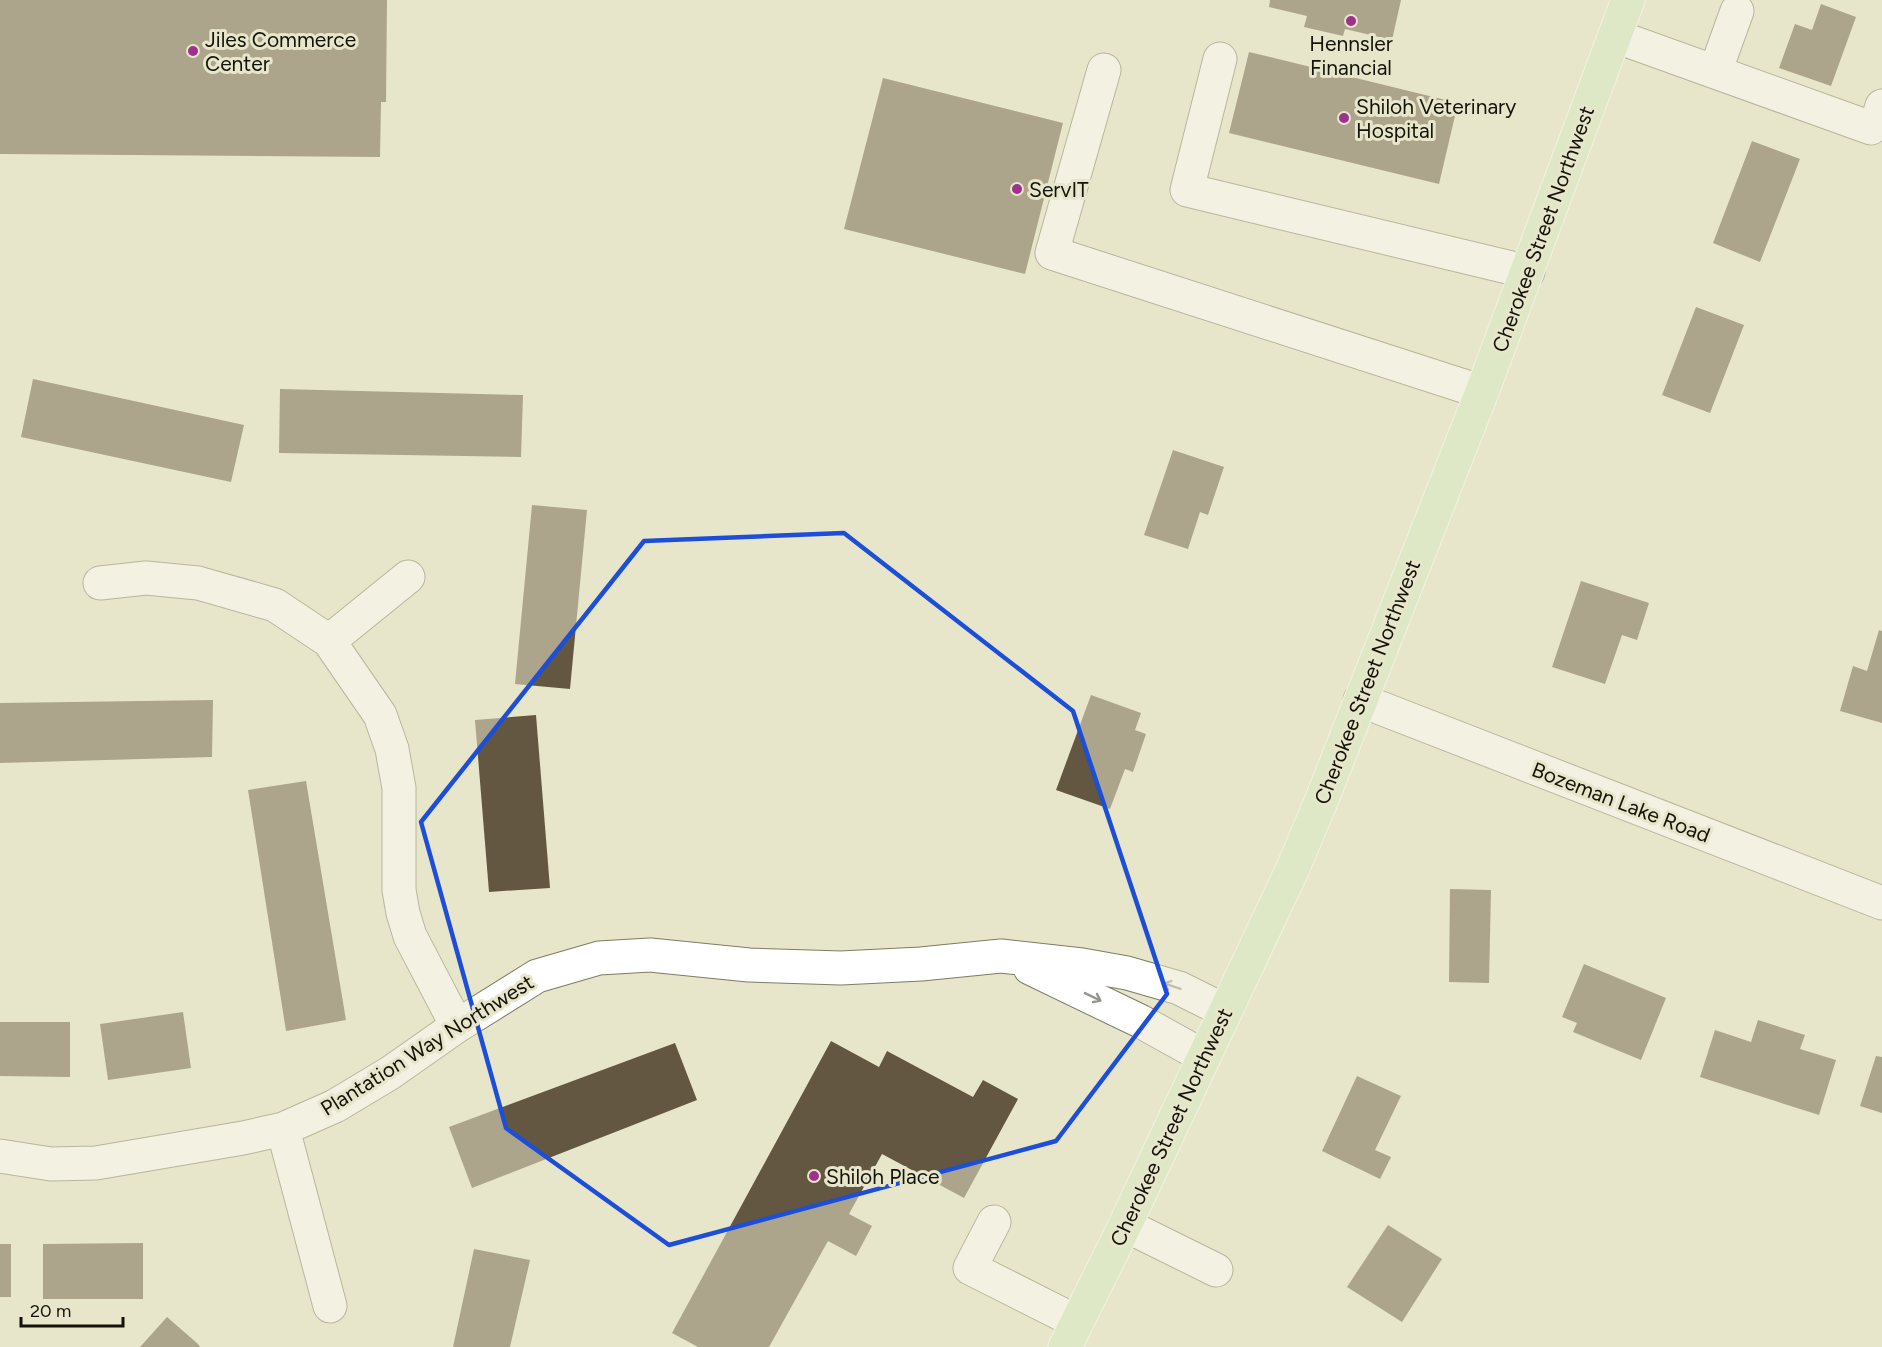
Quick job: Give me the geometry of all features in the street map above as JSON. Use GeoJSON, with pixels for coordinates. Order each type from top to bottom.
{"type":"FeatureCollection","features":[{"type":"Feature","properties":{"kind":"main road","name":"Cherokee Street Northwest"},"geometry":{"type":"LineString","coordinates":[[1071,1334],[1125,1225],[1293,868],[1322,799],[1528,272],[1628,0]]}},
{"type":"Feature","properties":{"kind":"street"},"geometry":{"type":"LineString","coordinates":[[1715,72],[1737,11]]}},
{"type":"Feature","properties":{"kind":"street"},"geometry":{"type":"LineString","coordinates":[[1615,36],[1871,128],[1877,122],[1882,105]]}},
{"type":"Feature","properties":{"kind":"street"},"geometry":{"type":"LineString","coordinates":[[1220,59],[1187,190],[1528,272]]}},
{"type":"Feature","properties":{"kind":"street"},"geometry":{"type":"LineString","coordinates":[[1104,70],[1052,253],[1482,392]]}},
{"type":"Feature","properties":{"kind":"street"},"geometry":{"type":"LineString","coordinates":[[329,641],[408,577]]}},
{"type":"Feature","properties":{"kind":"street"},"geometry":{"type":"LineString","coordinates":[[100,583],[146,578],[198,583],[275,605],[329,641],[380,715],[392,749],[399,788],[399,890],[403,913],[410,936],[457,1026]]}},
{"type":"Feature","properties":{"kind":"street","name":"Bozeman Lake Road"},"geometry":{"type":"LineString","coordinates":[[1360,700],[1882,903]]}},
{"type":"Feature","properties":{"kind":"street","name":"Plantation Way Northwest"},"geometry":{"type":"LineString","coordinates":[[0,1156],[51,1164],[96,1163],[283,1129],[335,1106],[390,1073],[457,1026],[537,976],[599,958],[650,955],[749,965],[841,968],[921,964],[1001,956],[1082,965],[1127,973],[1179,988],[1225,1011]]}},
{"type":"Feature","properties":{"kind":"street","name":"Plantation Way Northwest"},"geometry":{"type":"LineString","coordinates":[[1001,956],[1050,976],[1140,1021],[1203,1056]]}},
{"type":"Feature","properties":{"kind":"street"},"geometry":{"type":"LineString","coordinates":[[283,1129],[330,1306]]}},
{"type":"Feature","properties":{"kind":"street"},"geometry":{"type":"LineString","coordinates":[[994,1222],[970,1268],[1071,1334]]}},
{"type":"Feature","properties":{"kind":"street"},"geometry":{"type":"LineString","coordinates":[[1125,1225],[1216,1270]]}},
{"type":"Feature","properties":{"kind":"highlighted area"},"geometry":{"type":"Polygon","coordinates":[[[844,533],[1073,711],[1167,994],[1056,1141],[669,1245],[506,1128],[421,822],[644,541],[844,533]]]}},
{"type":"Feature","properties":{"kind":"building","name":"Jiles Commerce Center"},"geometry":{"type":"Polygon","coordinates":[[[0,0],[387,0],[386,102],[381,102],[380,157],[0,154],[0,0]]]}},
{"type":"Feature","properties":{"kind":"building","name":"Hennsler Financial"},"geometry":{"type":"Polygon","coordinates":[[[1270,0],[1401,0],[1392,40],[1345,29],[1343,36],[1304,27],[1307,16],[1269,7],[1270,0]]]}},
{"type":"Feature","properties":{"kind":"building"},"geometry":{"type":"Polygon","coordinates":[[[1821,4],[1856,17],[1831,86],[1779,68],[1795,24],[1812,30],[1821,4]]]}},
{"type":"Feature","properties":{"kind":"building","name":"Shiloh Veterinary Hospital"},"geometry":{"type":"Polygon","coordinates":[[[1249,52],[1458,103],[1439,184],[1229,133],[1249,52]]]}},
{"type":"Feature","properties":{"kind":"building"},"geometry":{"type":"Polygon","coordinates":[[[883,78],[1063,123],[1025,274],[844,229],[883,78]]]}},
{"type":"Feature","properties":{"kind":"building"},"geometry":{"type":"Polygon","coordinates":[[[1752,141],[1800,159],[1760,262],[1713,243],[1752,141]]]}},
{"type":"Feature","properties":{"kind":"building"},"geometry":{"type":"Polygon","coordinates":[[[1696,307],[1744,325],[1710,413],[1662,395],[1696,307]]]}},
{"type":"Feature","properties":{"kind":"building"},"geometry":{"type":"Polygon","coordinates":[[[33,379],[244,425],[231,482],[21,437],[33,379]]]}},
{"type":"Feature","properties":{"kind":"building"},"geometry":{"type":"Polygon","coordinates":[[[280,389],[523,395],[521,457],[279,453],[280,389]]]}},
{"type":"Feature","properties":{"kind":"building"},"geometry":{"type":"Polygon","coordinates":[[[1173,450],[1224,467],[1208,515],[1200,512],[1188,549],[1144,535],[1173,450]]]}},
{"type":"Feature","properties":{"kind":"building"},"geometry":{"type":"Polygon","coordinates":[[[532,505],[587,510],[570,689],[515,684],[532,505]]]}},
{"type":"Feature","properties":{"kind":"building"},"geometry":{"type":"Polygon","coordinates":[[[1581,581],[1649,603],[1637,640],[1622,635],[1605,684],[1552,667],[1581,581]]]}},
{"type":"Feature","properties":{"kind":"building"},"geometry":{"type":"Polygon","coordinates":[[[1879,630],[1882,631],[1882,723],[1840,711],[1853,666],[1867,671],[1879,630]]]}},
{"type":"Feature","properties":{"kind":"building"},"geometry":{"type":"Polygon","coordinates":[[[1091,695],[1141,713],[1135,730],[1146,734],[1133,772],[1125,769],[1110,809],[1056,790],[1091,695]]]}},
{"type":"Feature","properties":{"kind":"building"},"geometry":{"type":"Polygon","coordinates":[[[213,700],[212,757],[0,763],[0,703],[213,700]]]}},
{"type":"Feature","properties":{"kind":"building"},"geometry":{"type":"Polygon","coordinates":[[[536,715],[550,888],[489,892],[475,720],[536,715]]]}},
{"type":"Feature","properties":{"kind":"building"},"geometry":{"type":"Polygon","coordinates":[[[306,781],[346,1020],[286,1031],[248,790],[306,781]]]}},
{"type":"Feature","properties":{"kind":"building"},"geometry":{"type":"Polygon","coordinates":[[[1450,889],[1491,890],[1489,983],[1449,982],[1450,889]]]}},
{"type":"Feature","properties":{"kind":"building"},"geometry":{"type":"Polygon","coordinates":[[[1584,964],[1666,998],[1641,1060],[1573,1032],[1577,1023],[1562,1017],[1584,964]]]}},
{"type":"Feature","properties":{"kind":"building"},"geometry":{"type":"Polygon","coordinates":[[[183,1012],[191,1068],[108,1080],[100,1024],[183,1012]]]}},
{"type":"Feature","properties":{"kind":"building"},"geometry":{"type":"Polygon","coordinates":[[[1758,1020],[1805,1035],[1800,1049],[1836,1060],[1819,1115],[1700,1077],[1715,1030],[1751,1042],[1758,1020]]]}},
{"type":"Feature","properties":{"kind":"building"},"geometry":{"type":"Polygon","coordinates":[[[0,1022],[70,1022],[70,1077],[0,1076],[0,1022]]]}},
{"type":"Feature","properties":{"kind":"building","name":"Shiloh Place"},"geometry":{"type":"Polygon","coordinates":[[[831,1041],[879,1067],[887,1051],[973,1097],[983,1080],[1018,1099],[964,1198],[882,1154],[849,1214],[872,1226],[856,1256],[828,1241],[769,1347],[698,1347],[672,1333],[831,1041]]]}},
{"type":"Feature","properties":{"kind":"building"},"geometry":{"type":"Polygon","coordinates":[[[675,1043],[697,1100],[472,1188],[449,1127],[675,1043]]]}},
{"type":"Feature","properties":{"kind":"building"},"geometry":{"type":"Polygon","coordinates":[[[1876,1056],[1882,1057],[1882,1113],[1860,1106],[1876,1056]]]}},
{"type":"Feature","properties":{"kind":"building"},"geometry":{"type":"Polygon","coordinates":[[[1357,1076],[1401,1096],[1375,1150],[1391,1157],[1380,1179],[1322,1151],[1357,1076]]]}},
{"type":"Feature","properties":{"kind":"building"},"geometry":{"type":"Polygon","coordinates":[[[1388,1225],[1442,1259],[1402,1322],[1347,1287],[1388,1225]]]}},
{"type":"Feature","properties":{"kind":"building"},"geometry":{"type":"Polygon","coordinates":[[[143,1243],[143,1299],[43,1299],[43,1244],[143,1243]]]}},
{"type":"Feature","properties":{"kind":"building"},"geometry":{"type":"Polygon","coordinates":[[[0,1244],[11,1244],[11,1297],[0,1297],[0,1244]]]}},
{"type":"Feature","properties":{"kind":"building"},"geometry":{"type":"Polygon","coordinates":[[[474,1249],[530,1260],[510,1347],[453,1347],[474,1249]]]}},
{"type":"Feature","properties":{"kind":"building"},"geometry":{"type":"Polygon","coordinates":[[[167,1317],[198,1344],[200,1347],[140,1347],[167,1317]]]}},
{"type":"Feature","properties":{"kind":"place","name":"Hennsler Financial"},"geometry":{"type":"Point","coordinates":[1351,21]}},
{"type":"Feature","properties":{"kind":"place","name":"Jiles Commerce Center"},"geometry":{"type":"Point","coordinates":[193,51]}},
{"type":"Feature","properties":{"kind":"place","name":"Shiloh Veterinary Hospital"},"geometry":{"type":"Point","coordinates":[1344,118]}},
{"type":"Feature","properties":{"kind":"place","name":"ServIT"},"geometry":{"type":"Point","coordinates":[1017,189]}},
{"type":"Feature","properties":{"kind":"place","name":"Shiloh Place"},"geometry":{"type":"Point","coordinates":[814,1176]}}]}
